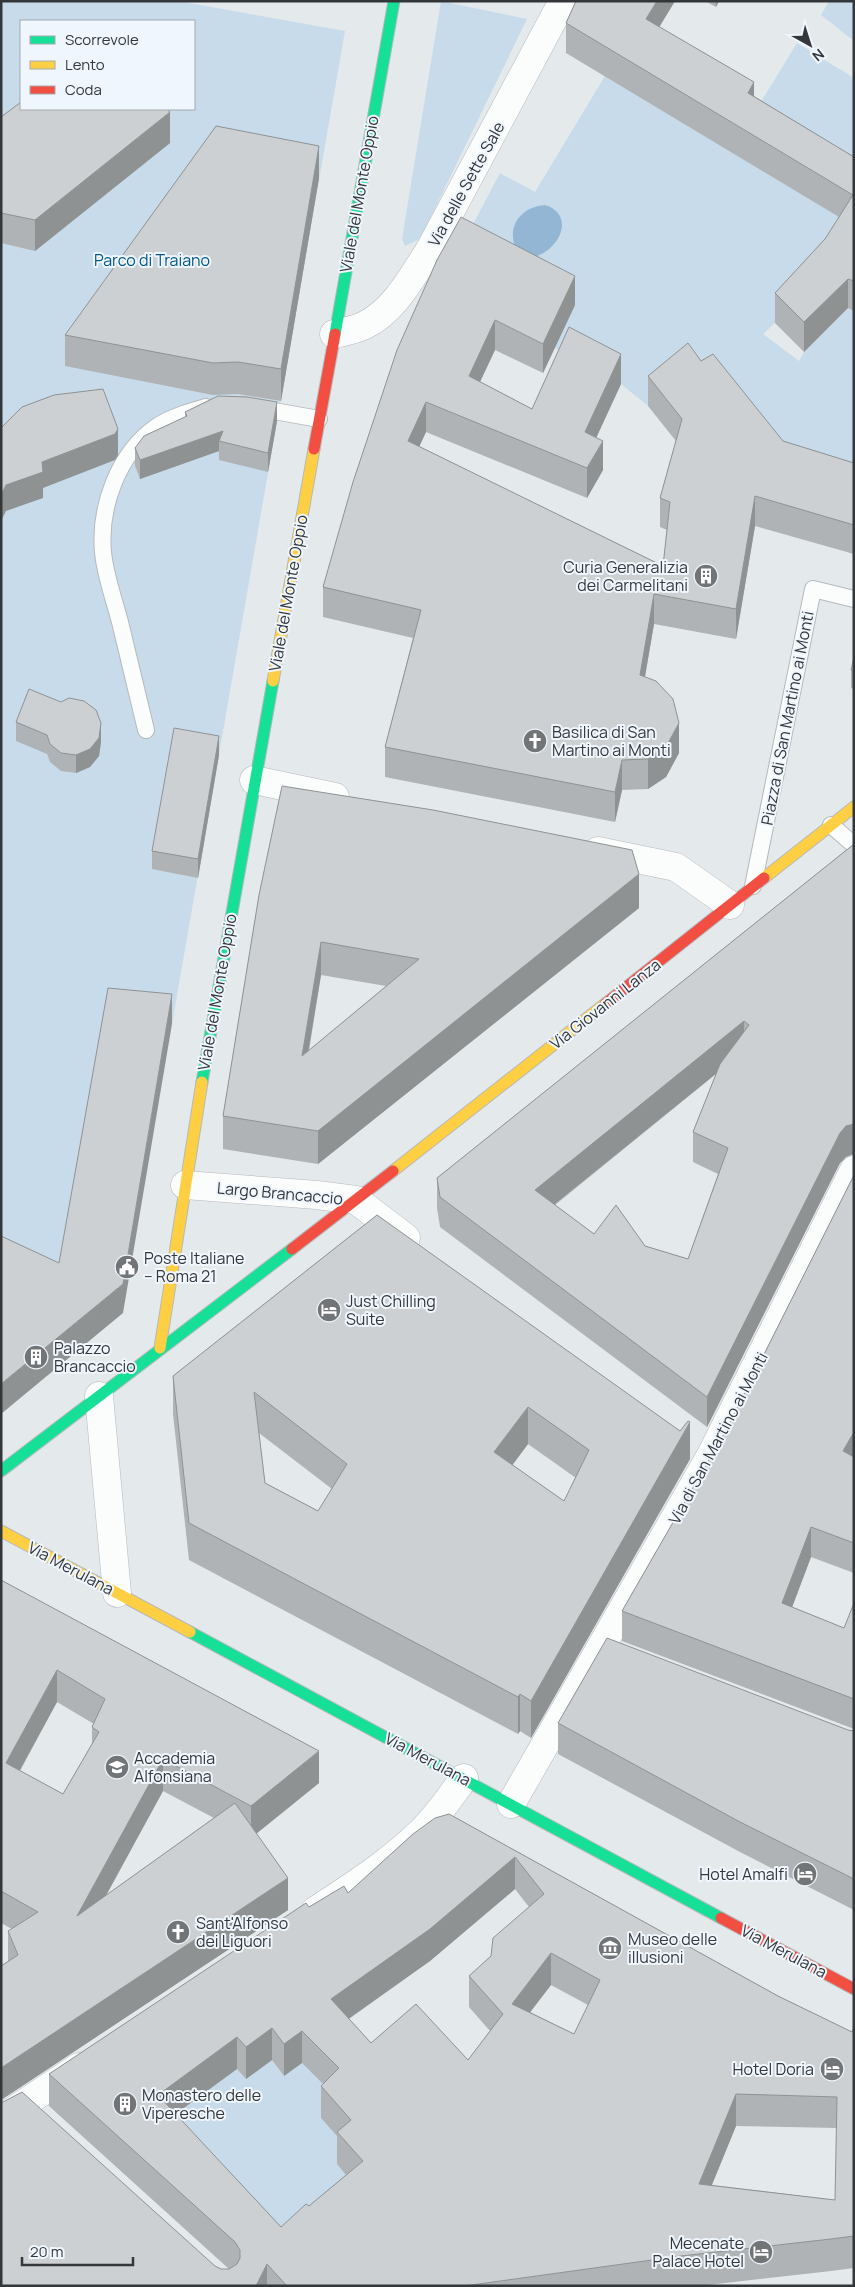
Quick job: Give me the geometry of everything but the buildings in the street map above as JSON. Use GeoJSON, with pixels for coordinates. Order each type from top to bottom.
{"type":"FeatureCollection","features":[{"type":"Feature","properties":{"kind":"street","name":"Viale del Monte Oppio"},"geometry":{"type":"LineString","coordinates":[[185,1185],[254,780],[394,1]]}},
{"type":"Feature","properties":{"kind":"street","name":"Via delle Sette Sale"},"geometry":{"type":"LineString","coordinates":[[334,334],[366,325],[387,307],[411,278],[434,243],[563,1]]}},
{"type":"Feature","properties":{"kind":"street"},"geometry":{"type":"LineString","coordinates":[[254,780],[361,802]]}},
{"type":"Feature","properties":{"kind":"street","name":"Via Giovanni Lanza"},"geometry":{"type":"LineString","coordinates":[[356,1200],[854,807]]}},
{"type":"Feature","properties":{"kind":"street"},"geometry":{"type":"LineString","coordinates":[[572,846],[676,867],[730,905]]}},
{"type":"Feature","properties":{"kind":"street","name":"Via di San Martino ai Monti"},"geometry":{"type":"LineString","coordinates":[[511,1804],[609,1653],[664,1539],[700,1448],[854,1170]]}},
{"type":"Feature","properties":{"kind":"street"},"geometry":{"type":"LineString","coordinates":[[160,1348],[185,1185]]}},
{"type":"Feature","properties":{"kind":"street","name":"Largo Brancaccio"},"geometry":{"type":"LineString","coordinates":[[185,1185],[317,1195],[356,1200]]}},
{"type":"Feature","properties":{"kind":"street"},"geometry":{"type":"LineString","coordinates":[[356,1200],[426,1252]]}},
{"type":"Feature","properties":{"kind":"street","name":"Largo Brancaccio"},"geometry":{"type":"LineString","coordinates":[[1,1470],[356,1200]]}},
{"type":"Feature","properties":{"kind":"street"},"geometry":{"type":"LineString","coordinates":[[99,1396],[117,1592]]}},
{"type":"Feature","properties":{"kind":"street","name":"Via Merulana"},"geometry":{"type":"LineString","coordinates":[[1,1531],[854,1988]]}},
{"type":"Feature","properties":{"kind":"street"},"geometry":{"type":"LineString","coordinates":[[298,1923],[375,1871],[425,1829],[464,1778]]}},
{"type":"Feature","properties":{"kind":"street"},"geometry":{"type":"LineString","coordinates":[[1,2119],[98,2055]]}},
{"type":"Feature","properties":{"kind":"street"},"geometry":{"type":"LineString","coordinates":[[24,2104],[43,2122]]}},
{"type":"Feature","properties":{"kind":"lane"},"geometry":{"type":"LineString","coordinates":[[146,730],[103,554],[103,529],[106,506],[110,491],[125,463],[150,432],[168,420],[205,407],[221,405]]}},
{"type":"Feature","properties":{"kind":"lane"},"geometry":{"type":"LineString","coordinates":[[244,406],[319,420]]}},
{"type":"Feature","properties":{"kind":"lane","name":"Piazza di San Martino ai Monti"},"geometry":{"type":"LineString","coordinates":[[752,889],[813,589],[854,599]]}},
{"type":"Feature","properties":{"kind":"lane"},"geometry":{"type":"LineString","coordinates":[[831,825],[854,845]]}},
{"type":"Feature","properties":{"kind":"green space","name":"Parco di Traiano"},"geometry":{"type":"Polygon","coordinates":[[[1,1],[178,1],[345,31],[172,1024],[108,1018],[59,1293],[1,1266],[1,1]]]}},
{"type":"Feature","properties":{"kind":"green space"},"geometry":{"type":"Polygon","coordinates":[[[441,1],[527,19],[420,239],[405,246],[402,239],[441,1]]]}},
{"type":"Feature","properties":{"kind":"green space"},"geometry":{"type":"Polygon","coordinates":[[[829,1],[854,1],[854,41],[821,15],[829,1]]]}},
{"type":"Feature","properties":{"kind":"green space"},"geometry":{"type":"Polygon","coordinates":[[[797,43],[854,78],[854,168],[757,108],[797,43]]]}},
{"type":"Feature","properties":{"kind":"green space"},"geometry":{"type":"Polygon","coordinates":[[[605,76],[853,225],[775,323],[763,334],[799,361],[804,352],[851,306],[854,309],[854,493],[648,406],[621,384],[555,348],[461,247],[500,173],[535,192],[605,76]]]}},
{"type":"Feature","properties":{"kind":"green space"},"geometry":{"type":"Polygon","coordinates":[[[272,2060],[284,2076],[302,2063],[339,2100],[358,2187],[281,2259],[155,2129],[237,2069],[246,2079],[272,2060]]]}},
{"type":"Feature","properties":{"kind":"water"},"geometry":{"type":"Polygon","coordinates":[[[545,205],[555,210],[560,217],[562,225],[560,233],[556,242],[549,249],[540,255],[530,258],[516,249],[513,241],[514,225],[529,209],[545,205]]]}},
{"type":"Feature","properties":{"kind":"traffic: fast"},"geometry":{"type":"LineString","coordinates":[[335,334],[394,1]]}},
{"type":"Feature","properties":{"kind":"traffic: fast"},"geometry":{"type":"LineString","coordinates":[[202,1082],[273,681]]}},
{"type":"Feature","properties":{"kind":"traffic: fast"},"geometry":{"type":"LineString","coordinates":[[1,1471],[292,1249]]}},
{"type":"Feature","properties":{"kind":"traffic: fast"},"geometry":{"type":"LineString","coordinates":[[190,1632],[721,1918]]}},
{"type":"Feature","properties":{"kind":"traffic: slow"},"geometry":{"type":"LineString","coordinates":[[273,681],[314,449]]}},
{"type":"Feature","properties":{"kind":"traffic: slow"},"geometry":{"type":"LineString","coordinates":[[764,878],[854,807]]}},
{"type":"Feature","properties":{"kind":"traffic: slow"},"geometry":{"type":"LineString","coordinates":[[393,1171],[605,1004]]}},
{"type":"Feature","properties":{"kind":"traffic: slow"},"geometry":{"type":"LineString","coordinates":[[160,1348],[202,1082]]}},
{"type":"Feature","properties":{"kind":"traffic: slow"},"geometry":{"type":"LineString","coordinates":[[1,1531],[190,1632]]}},
{"type":"Feature","properties":{"kind":"traffic: jam"},"geometry":{"type":"LineString","coordinates":[[314,449],[335,334]]}},
{"type":"Feature","properties":{"kind":"traffic: jam"},"geometry":{"type":"LineString","coordinates":[[605,1004],[764,878]]}},
{"type":"Feature","properties":{"kind":"traffic: jam"},"geometry":{"type":"LineString","coordinates":[[292,1249],[393,1171]]}},
{"type":"Feature","properties":{"kind":"traffic: jam"},"geometry":{"type":"LineString","coordinates":[[721,1918],[854,1989]]}},
{"type":"Feature","properties":{"kind":"place","name":"Curia Generalizia dei Carmelitani"},"geometry":{"type":"Point","coordinates":[706,576]}},
{"type":"Feature","properties":{"kind":"place","name":"Basilica di San Martino ai Monti"},"geometry":{"type":"Point","coordinates":[535,741]}},
{"type":"Feature","properties":{"kind":"place","name":"Poste Italiane – Roma 21"},"geometry":{"type":"Point","coordinates":[127,1267]}},
{"type":"Feature","properties":{"kind":"place","name":"Just Chilling Suite"},"geometry":{"type":"Point","coordinates":[329,1310]}},
{"type":"Feature","properties":{"kind":"place","name":"Palazzo Brancaccio"},"geometry":{"type":"Point","coordinates":[36,1357]}},
{"type":"Feature","properties":{"kind":"place","name":"Accademia Alfonsiana"},"geometry":{"type":"Point","coordinates":[117,1767]}},
{"type":"Feature","properties":{"kind":"place","name":"Hotel Amalfi"},"geometry":{"type":"Point","coordinates":[805,1874]}},
{"type":"Feature","properties":{"kind":"place","name":"Sant'Alfonso dei Liguori"},"geometry":{"type":"Point","coordinates":[178,1932]}},
{"type":"Feature","properties":{"kind":"place","name":"Museo delle illusioni"},"geometry":{"type":"Point","coordinates":[610,1948]}},
{"type":"Feature","properties":{"kind":"place","name":"Hotel Doria"},"geometry":{"type":"Point","coordinates":[832,2069]}},
{"type":"Feature","properties":{"kind":"place","name":"Monastero delle Viperesche"},"geometry":{"type":"Point","coordinates":[125,2104]}},
{"type":"Feature","properties":{"kind":"place","name":"Mecenate Palace Hotel"},"geometry":{"type":"Point","coordinates":[761,2252]}}]}
